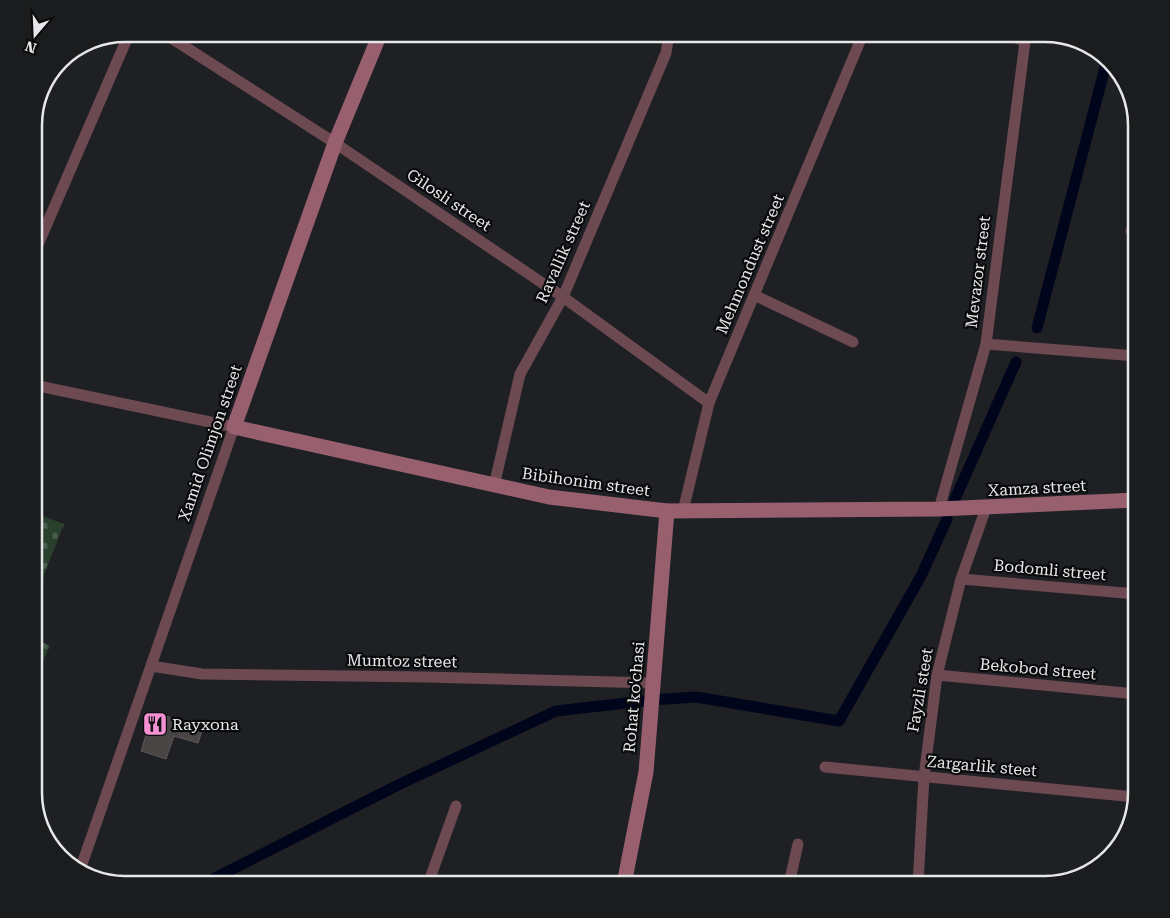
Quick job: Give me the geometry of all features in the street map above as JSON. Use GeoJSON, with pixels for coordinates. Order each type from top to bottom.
{"type":"FeatureCollection","features":[{"type":"Feature","properties":{"kind":"main road","name":"Xamid Olimjon street"},"geometry":{"type":"LineString","coordinates":[[234,427],[335,143],[377,42]]}},
{"type":"Feature","properties":{"kind":"main road","name":"Bibihonim street"},"geometry":{"type":"LineString","coordinates":[[234,427],[549,497],[667,511],[939,509]]}},
{"type":"Feature","properties":{"kind":"main road","name":"Xamza street"},"geometry":{"type":"LineString","coordinates":[[939,509],[1128,500]]}},
{"type":"Feature","properties":{"kind":"main road","name":"Rohat ko'chasi"},"geometry":{"type":"LineString","coordinates":[[626,876],[646,772],[667,511]]}},
{"type":"Feature","properties":{"kind":"street"},"geometry":{"type":"LineString","coordinates":[[43,233],[127,42]]}},
{"type":"Feature","properties":{"kind":"street","name":"Gilosli street"},"geometry":{"type":"LineString","coordinates":[[177,42],[335,143],[563,296],[709,403]]}},
{"type":"Feature","properties":{"kind":"street","name":"Ravallik street"},"geometry":{"type":"LineString","coordinates":[[494,486],[520,374],[563,296],[666,53],[668,42]]}},
{"type":"Feature","properties":{"kind":"street","name":"Mehmondust street"},"geometry":{"type":"LineString","coordinates":[[683,512],[709,403],[860,42]]}},
{"type":"Feature","properties":{"kind":"street","name":"Mevazor street"},"geometry":{"type":"LineString","coordinates":[[939,509],[986,344],[1024,42]]}},
{"type":"Feature","properties":{"kind":"street"},"geometry":{"type":"LineString","coordinates":[[754,295],[852,342]]}},
{"type":"Feature","properties":{"kind":"street"},"geometry":{"type":"LineString","coordinates":[[986,344],[1128,355]]}},
{"type":"Feature","properties":{"kind":"street"},"geometry":{"type":"LineString","coordinates":[[43,387],[234,427]]}},
{"type":"Feature","properties":{"kind":"street","name":"Xamid Olimjon street"},"geometry":{"type":"LineString","coordinates":[[82,863],[234,427]]}},
{"type":"Feature","properties":{"kind":"street","name":"Fayzli steet"},"geometry":{"type":"LineString","coordinates":[[918,876],[924,777],[937,675],[961,579],[986,508]]}},
{"type":"Feature","properties":{"kind":"street","name":"Bodomli street"},"geometry":{"type":"LineString","coordinates":[[961,579],[1128,593]]}},
{"type":"Feature","properties":{"kind":"street","name":"Mumtoz street"},"geometry":{"type":"LineString","coordinates":[[151,666],[202,674],[653,683]]}},
{"type":"Feature","properties":{"kind":"street","name":"Bekobod street"},"geometry":{"type":"LineString","coordinates":[[937,675],[1128,693]]}},
{"type":"Feature","properties":{"kind":"street","name":"Zargarlik steet"},"geometry":{"type":"LineString","coordinates":[[826,767],[1128,796]]}},
{"type":"Feature","properties":{"kind":"street"},"geometry":{"type":"LineString","coordinates":[[431,876],[456,806]]}},
{"type":"Feature","properties":{"kind":"street"},"geometry":{"type":"LineString","coordinates":[[790,876],[798,844]]}},
{"type":"Feature","properties":{"kind":"green space"},"geometry":{"type":"Polygon","coordinates":[[[43,516],[64,524],[43,577],[43,516]]]}},
{"type":"Feature","properties":{"kind":"green space"},"geometry":{"type":"Polygon","coordinates":[[[43,642],[50,646],[43,661],[43,642]]]}},
{"type":"Feature","properties":{"kind":"building"},"geometry":{"type":"Polygon","coordinates":[[[153,712],[203,728],[198,743],[174,736],[166,759],[141,751],[153,712]]]}},
{"type":"Feature","properties":{"kind":"waterway"},"geometry":{"type":"LineString","coordinates":[[1037,328],[1105,69]]}},
{"type":"Feature","properties":{"kind":"waterway"},"geometry":{"type":"LineString","coordinates":[[955,499],[1016,362]]}},
{"type":"Feature","properties":{"kind":"waterway"},"geometry":{"type":"LineString","coordinates":[[219,876],[398,785],[556,711],[696,697],[839,721],[921,576],[947,519]]}},
{"type":"Feature","properties":{"kind":"place","name":"Rayxona"},"geometry":{"type":"Point","coordinates":[155,724]}}]}
